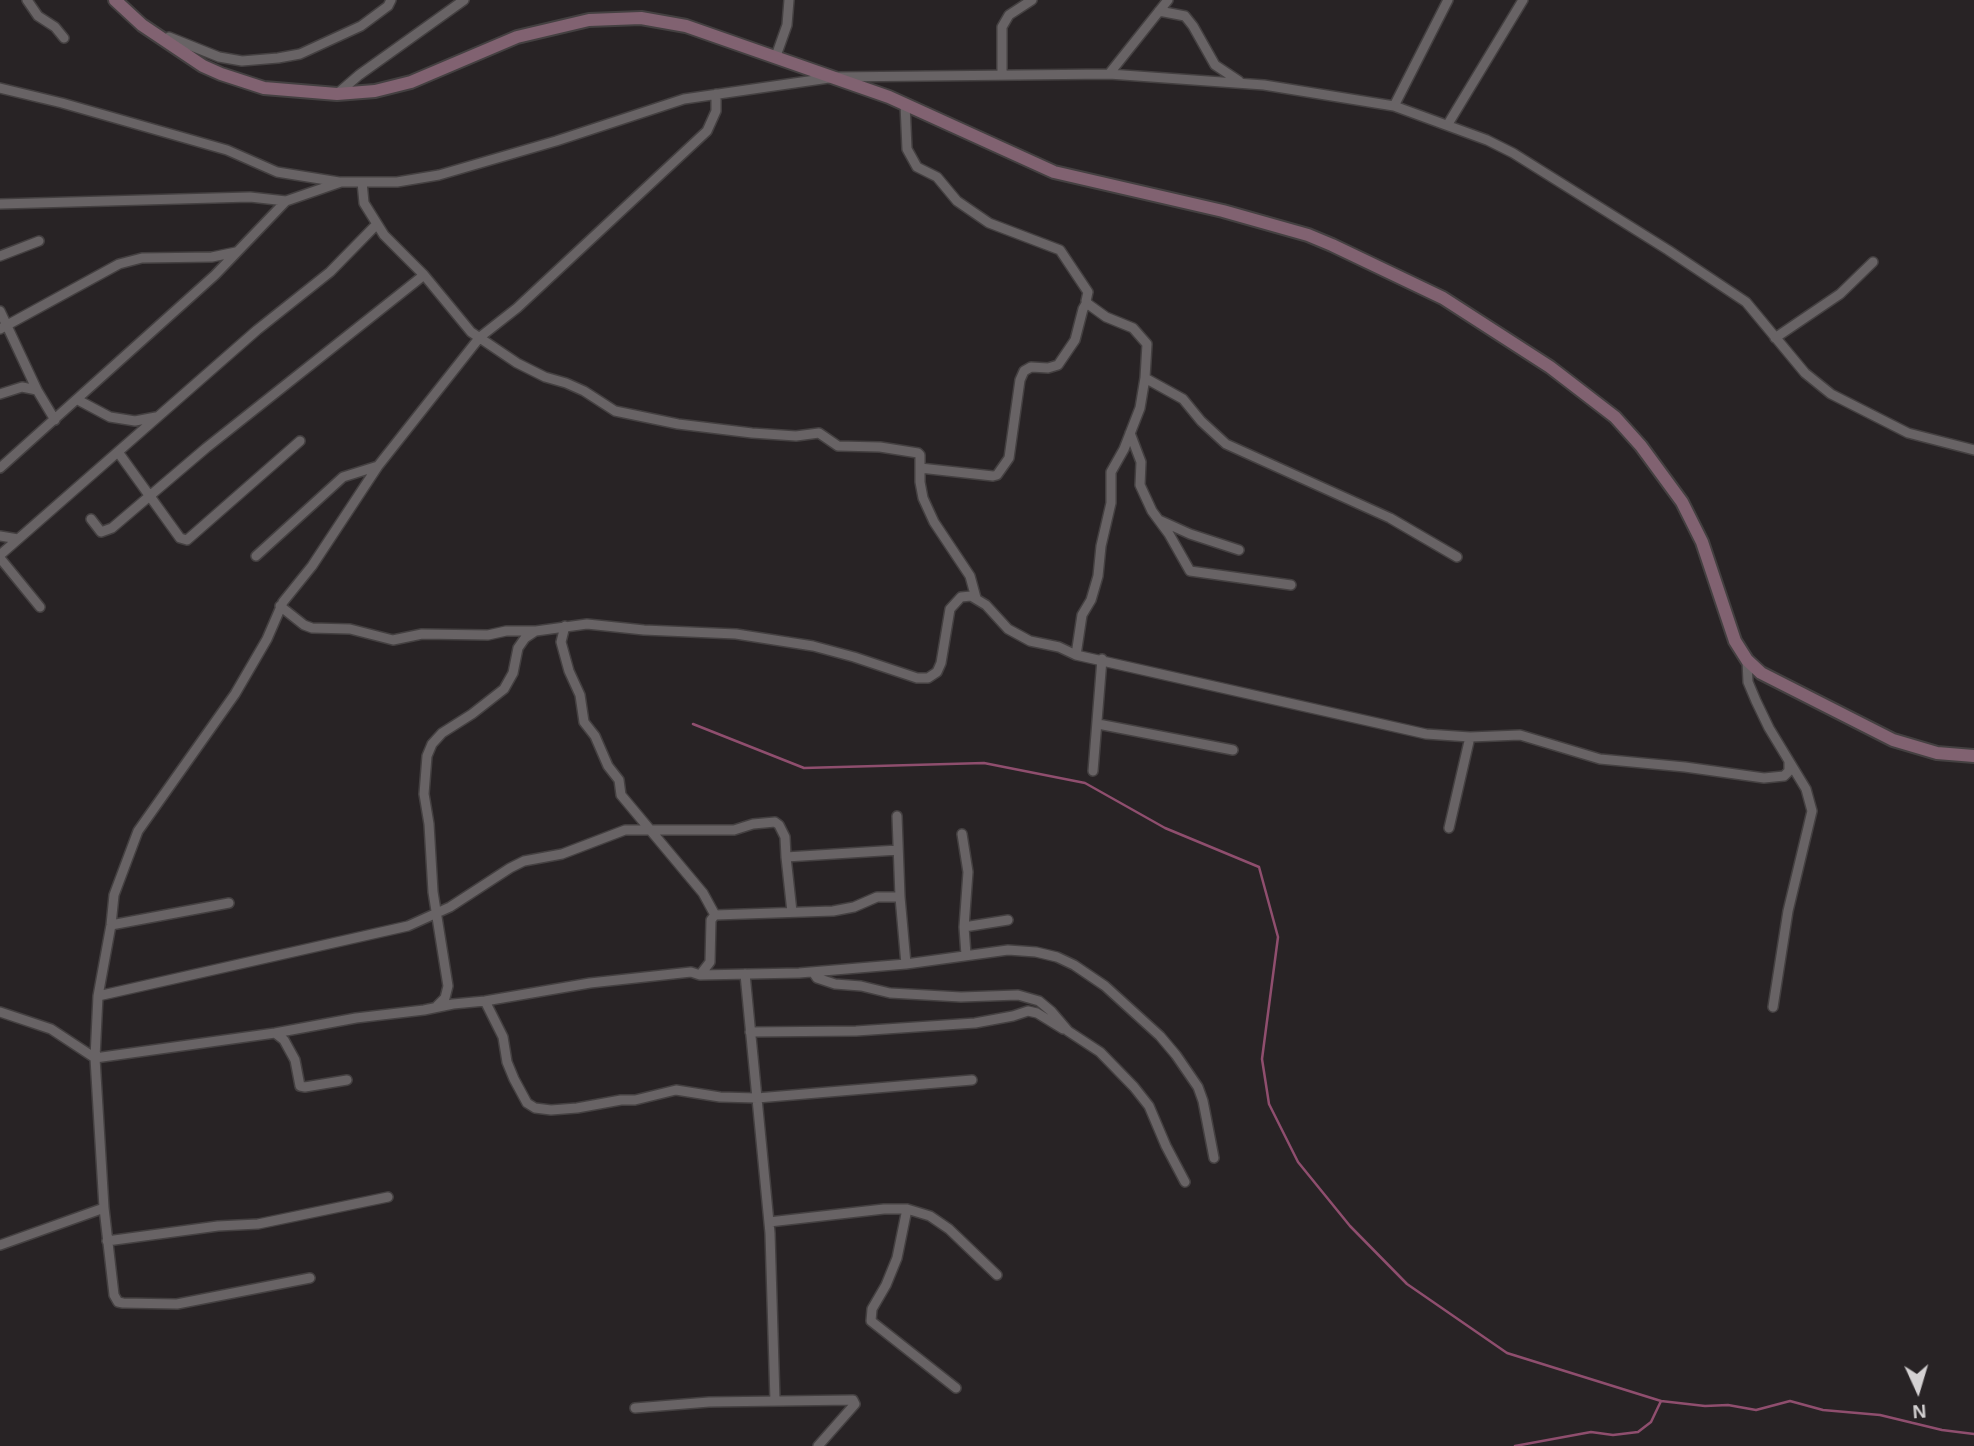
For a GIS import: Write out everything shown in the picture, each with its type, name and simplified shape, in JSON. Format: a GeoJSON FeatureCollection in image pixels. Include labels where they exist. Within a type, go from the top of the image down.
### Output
{"type":"FeatureCollection","features":[{"type":"Feature","properties":{"kind":"street"},"geometry":{"type":"LineString","coordinates":[[27,0],[38,16],[55,27],[64,38]]}},
{"type":"Feature","properties":{"kind":"street"},"geometry":{"type":"LineString","coordinates":[[115,0],[142,25],[203,66],[238,81],[294,92],[337,94],[375,91],[411,82],[517,37],[562,25],[610,18],[641,18],[687,26],[889,97],[1054,172],[1223,211],[1308,235],[1443,298],[1550,367],[1615,417],[1641,446],[1682,502],[1702,542],[1729,627],[1747,660],[1761,673],[1893,740],[1937,753],[1974,756]]}},
{"type":"Feature","properties":{"kind":"street"},"geometry":{"type":"LineString","coordinates":[[142,25],[219,57],[257,61],[300,54],[321,45],[365,23],[388,6],[391,0]]}},
{"type":"Feature","properties":{"kind":"street"},"geometry":{"type":"LineString","coordinates":[[337,94],[359,75],[464,0]]}},
{"type":"Feature","properties":{"kind":"street"},"geometry":{"type":"LineString","coordinates":[[776,56],[787,25],[789,0]]}},
{"type":"Feature","properties":{"kind":"street"},"geometry":{"type":"LineString","coordinates":[[1002,75],[1002,27],[1009,15],[1032,0]]}},
{"type":"Feature","properties":{"kind":"street"},"geometry":{"type":"LineString","coordinates":[[1109,74],[1168,0]]}},
{"type":"Feature","properties":{"kind":"street"},"geometry":{"type":"LineString","coordinates":[[1394,106],[1448,0]]}},
{"type":"Feature","properties":{"kind":"street"},"geometry":{"type":"LineString","coordinates":[[1448,124],[1523,0]]}},
{"type":"Feature","properties":{"kind":"street"},"geometry":{"type":"LineString","coordinates":[[1159,11],[1185,16],[1215,65],[1241,83]]}},
{"type":"Feature","properties":{"kind":"street"},"geometry":{"type":"LineString","coordinates":[[1,86],[226,150],[276,172],[341,182],[397,182],[439,175],[556,141],[658,105],[836,77],[1109,74],[1241,83],[1394,106],[1448,124],[1513,153],[1728,289],[1753,309],[1805,373],[1831,394],[1908,433],[1974,450]]}},
{"type":"Feature","properties":{"kind":"street"},"geometry":{"type":"LineString","coordinates":[[310,1278],[177,1304],[123,1303],[118,1302],[114,1295],[104,1208],[95,1058],[98,996],[114,895],[138,831],[234,694],[277,620],[280,606],[312,566],[378,466],[480,337],[517,308],[707,131],[716,111],[716,94]]}},
{"type":"Feature","properties":{"kind":"street"},"geometry":{"type":"LineString","coordinates":[[905,104],[907,149],[917,167],[937,177],[957,201],[989,223],[1060,250],[1088,292],[1075,340],[1058,365],[1048,368],[1031,367],[1024,371],[1020,380],[1009,458],[997,474],[993,476],[919,468]]}},
{"type":"Feature","properties":{"kind":"street"},"geometry":{"type":"LineString","coordinates":[[0,204],[250,197],[286,201],[341,182]]}},
{"type":"Feature","properties":{"kind":"street"},"geometry":{"type":"LineString","coordinates":[[362,182],[364,203],[389,241],[424,275],[464,325],[517,362],[545,377],[584,391],[625,415],[752,433],[796,436],[819,433],[838,446],[880,447],[918,453],[923,498],[930,516],[970,576],[976,598],[1015,633],[1030,641],[1059,647],[1076,655],[1426,734],[1470,737],[1520,735],[1600,759],[1731,772],[1764,778],[1784,776],[1788,771],[1789,761]]}},
{"type":"Feature","properties":{"kind":"street"},"geometry":{"type":"LineString","coordinates":[[0,468],[239,251],[286,201]]}},
{"type":"Feature","properties":{"kind":"street"},"geometry":{"type":"LineString","coordinates":[[40,607],[0,556],[257,330],[330,272],[377,224]]}},
{"type":"Feature","properties":{"kind":"street"},"geometry":{"type":"LineString","coordinates":[[0,256],[39,241]]}},
{"type":"Feature","properties":{"kind":"street"},"geometry":{"type":"LineString","coordinates":[[3,327],[128,261],[152,257],[212,257],[239,251]]}},
{"type":"Feature","properties":{"kind":"street"},"geometry":{"type":"LineString","coordinates":[[1775,338],[1840,294],[1873,262]]}},
{"type":"Feature","properties":{"kind":"street"},"geometry":{"type":"LineString","coordinates":[[91,519],[101,532],[107,532],[149,495],[424,275]]}},
{"type":"Feature","properties":{"kind":"street"},"geometry":{"type":"LineString","coordinates":[[1076,655],[1082,615],[1091,600],[1098,576],[1101,546],[1111,503],[1111,472],[1140,408],[1147,344],[1141,335],[1125,323],[1106,317],[1087,302]]}},
{"type":"Feature","properties":{"kind":"street"},"geometry":{"type":"LineString","coordinates":[[0,311],[3,327],[55,420]]}},
{"type":"Feature","properties":{"kind":"street"},"geometry":{"type":"LineString","coordinates":[[1145,378],[1183,399],[1213,432],[1234,449],[1321,485],[1390,518],[1457,557]]}},
{"type":"Feature","properties":{"kind":"street"},"geometry":{"type":"LineString","coordinates":[[0,394],[22,387],[37,390]]}},
{"type":"Feature","properties":{"kind":"street"},"geometry":{"type":"LineString","coordinates":[[78,400],[110,417],[135,421],[158,417]]}},
{"type":"Feature","properties":{"kind":"street"},"geometry":{"type":"LineString","coordinates":[[1130,433],[1142,467],[1140,485],[1156,518],[1169,534],[1190,571],[1291,585]]}},
{"type":"Feature","properties":{"kind":"street"},"geometry":{"type":"LineString","coordinates":[[118,452],[180,538],[187,540],[300,441]]}},
{"type":"Feature","properties":{"kind":"street"},"geometry":{"type":"LineString","coordinates":[[256,556],[343,477],[378,466]]}},
{"type":"Feature","properties":{"kind":"street"},"geometry":{"type":"LineString","coordinates":[[1156,518],[1190,534],[1239,550]]}},
{"type":"Feature","properties":{"kind":"street"},"geometry":{"type":"LineString","coordinates":[[0,536],[18,539]]}},
{"type":"Feature","properties":{"kind":"street"},"geometry":{"type":"LineString","coordinates":[[280,606],[312,628],[351,629],[393,640],[422,634],[488,635],[587,624],[644,630],[736,634],[813,646],[917,678],[928,678],[937,672],[941,663],[950,609],[961,597],[976,598]]}},
{"type":"Feature","properties":{"kind":"street"},"geometry":{"type":"LineString","coordinates":[[565,626],[561,642],[569,671],[580,695],[584,722],[595,736],[608,766],[619,780],[621,795],[704,893],[715,915]]}},
{"type":"Feature","properties":{"kind":"street"},"geometry":{"type":"LineString","coordinates":[[436,1007],[448,992],[433,892],[429,824],[424,794],[426,756],[442,733],[504,689],[513,673],[518,648],[525,638],[536,631]]}},
{"type":"Feature","properties":{"kind":"street"},"geometry":{"type":"LineString","coordinates":[[1093,771],[1102,660]]}},
{"type":"Feature","properties":{"kind":"street"},"geometry":{"type":"LineString","coordinates":[[1747,660],[1746,671],[1752,692],[1806,789],[1812,811],[1788,911],[1773,1007]]}},
{"type":"Feature","properties":{"kind":"street"},"geometry":{"type":"LineString","coordinates":[[1098,724],[1233,750]]}},
{"type":"Feature","properties":{"kind":"street"},"geometry":{"type":"LineString","coordinates":[[1449,828],[1470,737]]}},
{"type":"Feature","properties":{"kind":"street"},"geometry":{"type":"LineString","coordinates":[[897,816],[906,964]]}},
{"type":"Feature","properties":{"kind":"street"},"geometry":{"type":"LineString","coordinates":[[98,996],[408,926],[437,915],[524,861],[562,854],[625,830],[734,830],[753,824],[775,822],[785,837],[792,912]]}},
{"type":"Feature","properties":{"kind":"street"},"geometry":{"type":"LineString","coordinates":[[962,834],[968,872],[964,927],[966,955]]}},
{"type":"Feature","properties":{"kind":"street"},"geometry":{"type":"LineString","coordinates":[[786,857],[898,850]]}},
{"type":"Feature","properties":{"kind":"street"},"geometry":{"type":"LineString","coordinates":[[700,975],[710,962],[711,920],[715,915],[833,911],[854,907],[877,897],[900,897]]}},
{"type":"Feature","properties":{"kind":"street"},"geometry":{"type":"LineString","coordinates":[[111,925],[229,903]]}},
{"type":"Feature","properties":{"kind":"street"},"geometry":{"type":"LineString","coordinates":[[964,927],[1008,920]]}},
{"type":"Feature","properties":{"kind":"street"},"geometry":{"type":"LineString","coordinates":[[0,1012],[51,1030],[95,1058],[603,982],[691,972],[700,975],[813,972],[906,964],[1008,950],[1036,952],[1074,965],[1105,986],[1160,1036],[1198,1087],[1214,1158]]}},
{"type":"Feature","properties":{"kind":"street"},"geometry":{"type":"LineString","coordinates":[[813,972],[817,978],[835,984],[861,986],[890,993],[1018,995],[1039,1001],[1068,1031]]}},
{"type":"Feature","properties":{"kind":"street"},"geometry":{"type":"LineString","coordinates":[[745,974],[769,1222],[775,1401]]}},
{"type":"Feature","properties":{"kind":"street"},"geometry":{"type":"LineString","coordinates":[[485,1001],[503,1037],[507,1062],[514,1079],[527,1102],[535,1108],[551,1111],[635,1100],[677,1090],[720,1097],[757,1098],[972,1080]]}},
{"type":"Feature","properties":{"kind":"street"},"geometry":{"type":"LineString","coordinates":[[750,1032],[856,1031],[975,1023],[1028,1011],[1037,1013],[1100,1052],[1134,1087],[1149,1106],[1185,1182]]}},
{"type":"Feature","properties":{"kind":"street"},"geometry":{"type":"LineString","coordinates":[[275,1033],[284,1040],[295,1060],[300,1086],[348,1080]]}},
{"type":"Feature","properties":{"kind":"street"},"geometry":{"type":"LineString","coordinates":[[107,1241],[218,1226],[258,1224],[388,1197]]}},
{"type":"Feature","properties":{"kind":"street"},"geometry":{"type":"LineString","coordinates":[[0,1245],[104,1208]]}},
{"type":"Feature","properties":{"kind":"street"},"geometry":{"type":"LineString","coordinates":[[769,1222],[884,1209],[908,1209],[930,1216],[949,1229],[997,1275]]}},
{"type":"Feature","properties":{"kind":"street"},"geometry":{"type":"LineString","coordinates":[[908,1209],[897,1258],[886,1285],[874,1303],[871,1321],[956,1388]]}},
{"type":"Feature","properties":{"kind":"street"},"geometry":{"type":"LineString","coordinates":[[635,1408],[853,1400],[855,1402],[818,1446]]}},
{"type":"Feature","properties":{"kind":"waterway"},"geometry":{"type":"LineString","coordinates":[[693,724],[804,768],[984,763],[1085,783],[1165,828],[1259,867],[1278,937],[1262,1059],[1269,1104],[1298,1162],[1350,1226],[1407,1284],[1507,1353],[1661,1401],[1705,1406],[1728,1405],[1756,1410],[1790,1401],[1823,1410],[1880,1415],[1942,1430],[1974,1434]]}},
{"type":"Feature","properties":{"kind":"waterway"},"geometry":{"type":"LineString","coordinates":[[1515,1446],[1591,1432],[1613,1435],[1638,1432],[1651,1422],[1661,1401]]}}]}
